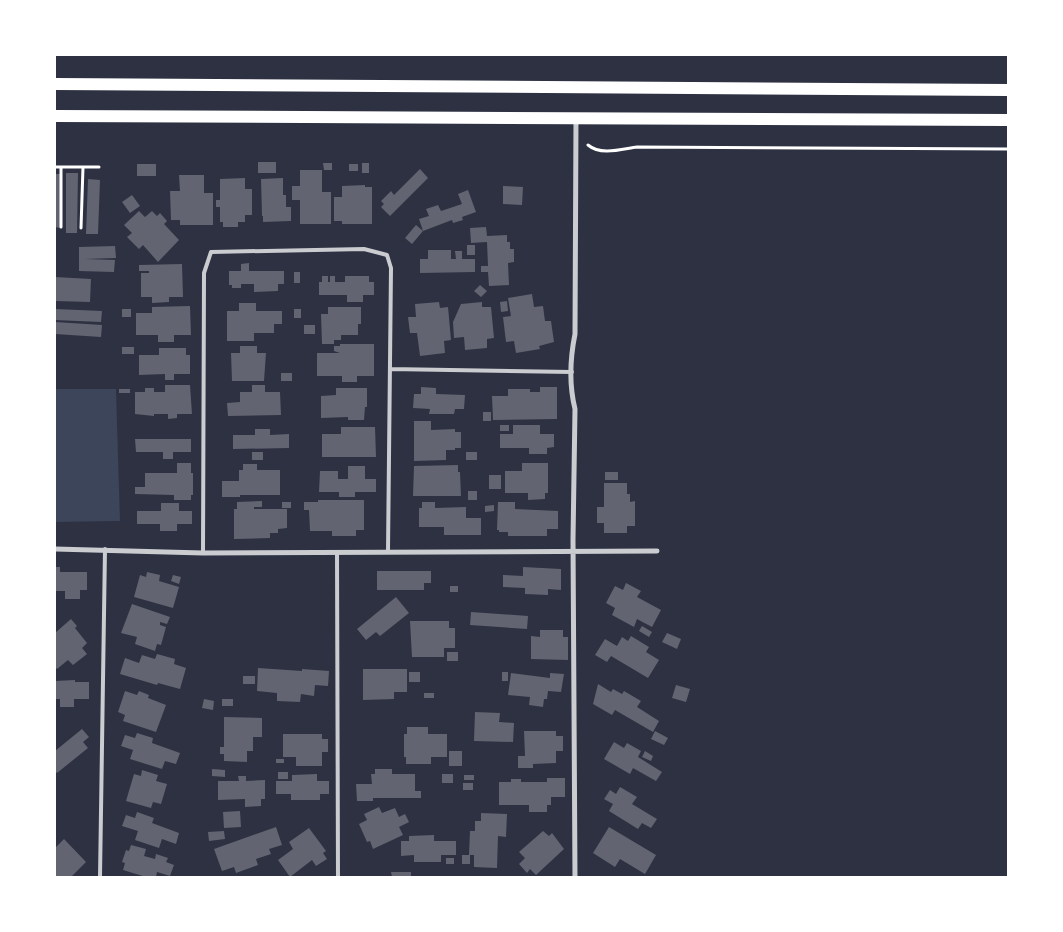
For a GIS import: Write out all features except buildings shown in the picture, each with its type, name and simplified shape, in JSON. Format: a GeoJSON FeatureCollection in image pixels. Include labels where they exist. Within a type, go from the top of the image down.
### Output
{"type":"FeatureCollection","features":[{"type":"Feature","properties":{"kind":"main road"},"geometry":{"type":"LineString","coordinates":[[55,84],[1008,90]]}},
{"type":"Feature","properties":{"kind":"main road"},"geometry":{"type":"LineString","coordinates":[[55,116],[1008,120]]}},
{"type":"Feature","properties":{"kind":"street"},"geometry":{"type":"LineString","coordinates":[[575,877],[573,551],[575,409],[572,396],[572,352],[575,334],[576,118]]}},
{"type":"Feature","properties":{"kind":"street"},"geometry":{"type":"LineString","coordinates":[[55,549],[203,553],[657,552]]}},
{"type":"Feature","properties":{"kind":"lane"},"geometry":{"type":"LineString","coordinates":[[203,553],[204,273],[211,252],[364,249],[387,255],[391,268],[388,552]]}},
{"type":"Feature","properties":{"kind":"lane"},"geometry":{"type":"LineString","coordinates":[[390,369],[572,372]]}},
{"type":"Feature","properties":{"kind":"lane"},"geometry":{"type":"LineString","coordinates":[[100,877],[104,549]]}},
{"type":"Feature","properties":{"kind":"lane"},"geometry":{"type":"LineString","coordinates":[[337,552],[338,877]]}},
{"type":"Feature","properties":{"kind":"path"},"geometry":{"type":"LineString","coordinates":[[588,145],[593,149],[608,151],[637,147],[1008,149]]}},
{"type":"Feature","properties":{"kind":"path"},"geometry":{"type":"LineString","coordinates":[[55,167],[99,167]]}},
{"type":"Feature","properties":{"kind":"path"},"geometry":{"type":"LineString","coordinates":[[61,167],[61,227]]}},
{"type":"Feature","properties":{"kind":"path"},"geometry":{"type":"LineString","coordinates":[[82,228],[83,167]]}},
{"type":"Feature","properties":{"kind":"shaded area"},"geometry":{"type":"Polygon","coordinates":[[[55,389],[116,389],[120,521],[55,522],[55,389]]]}}]}
